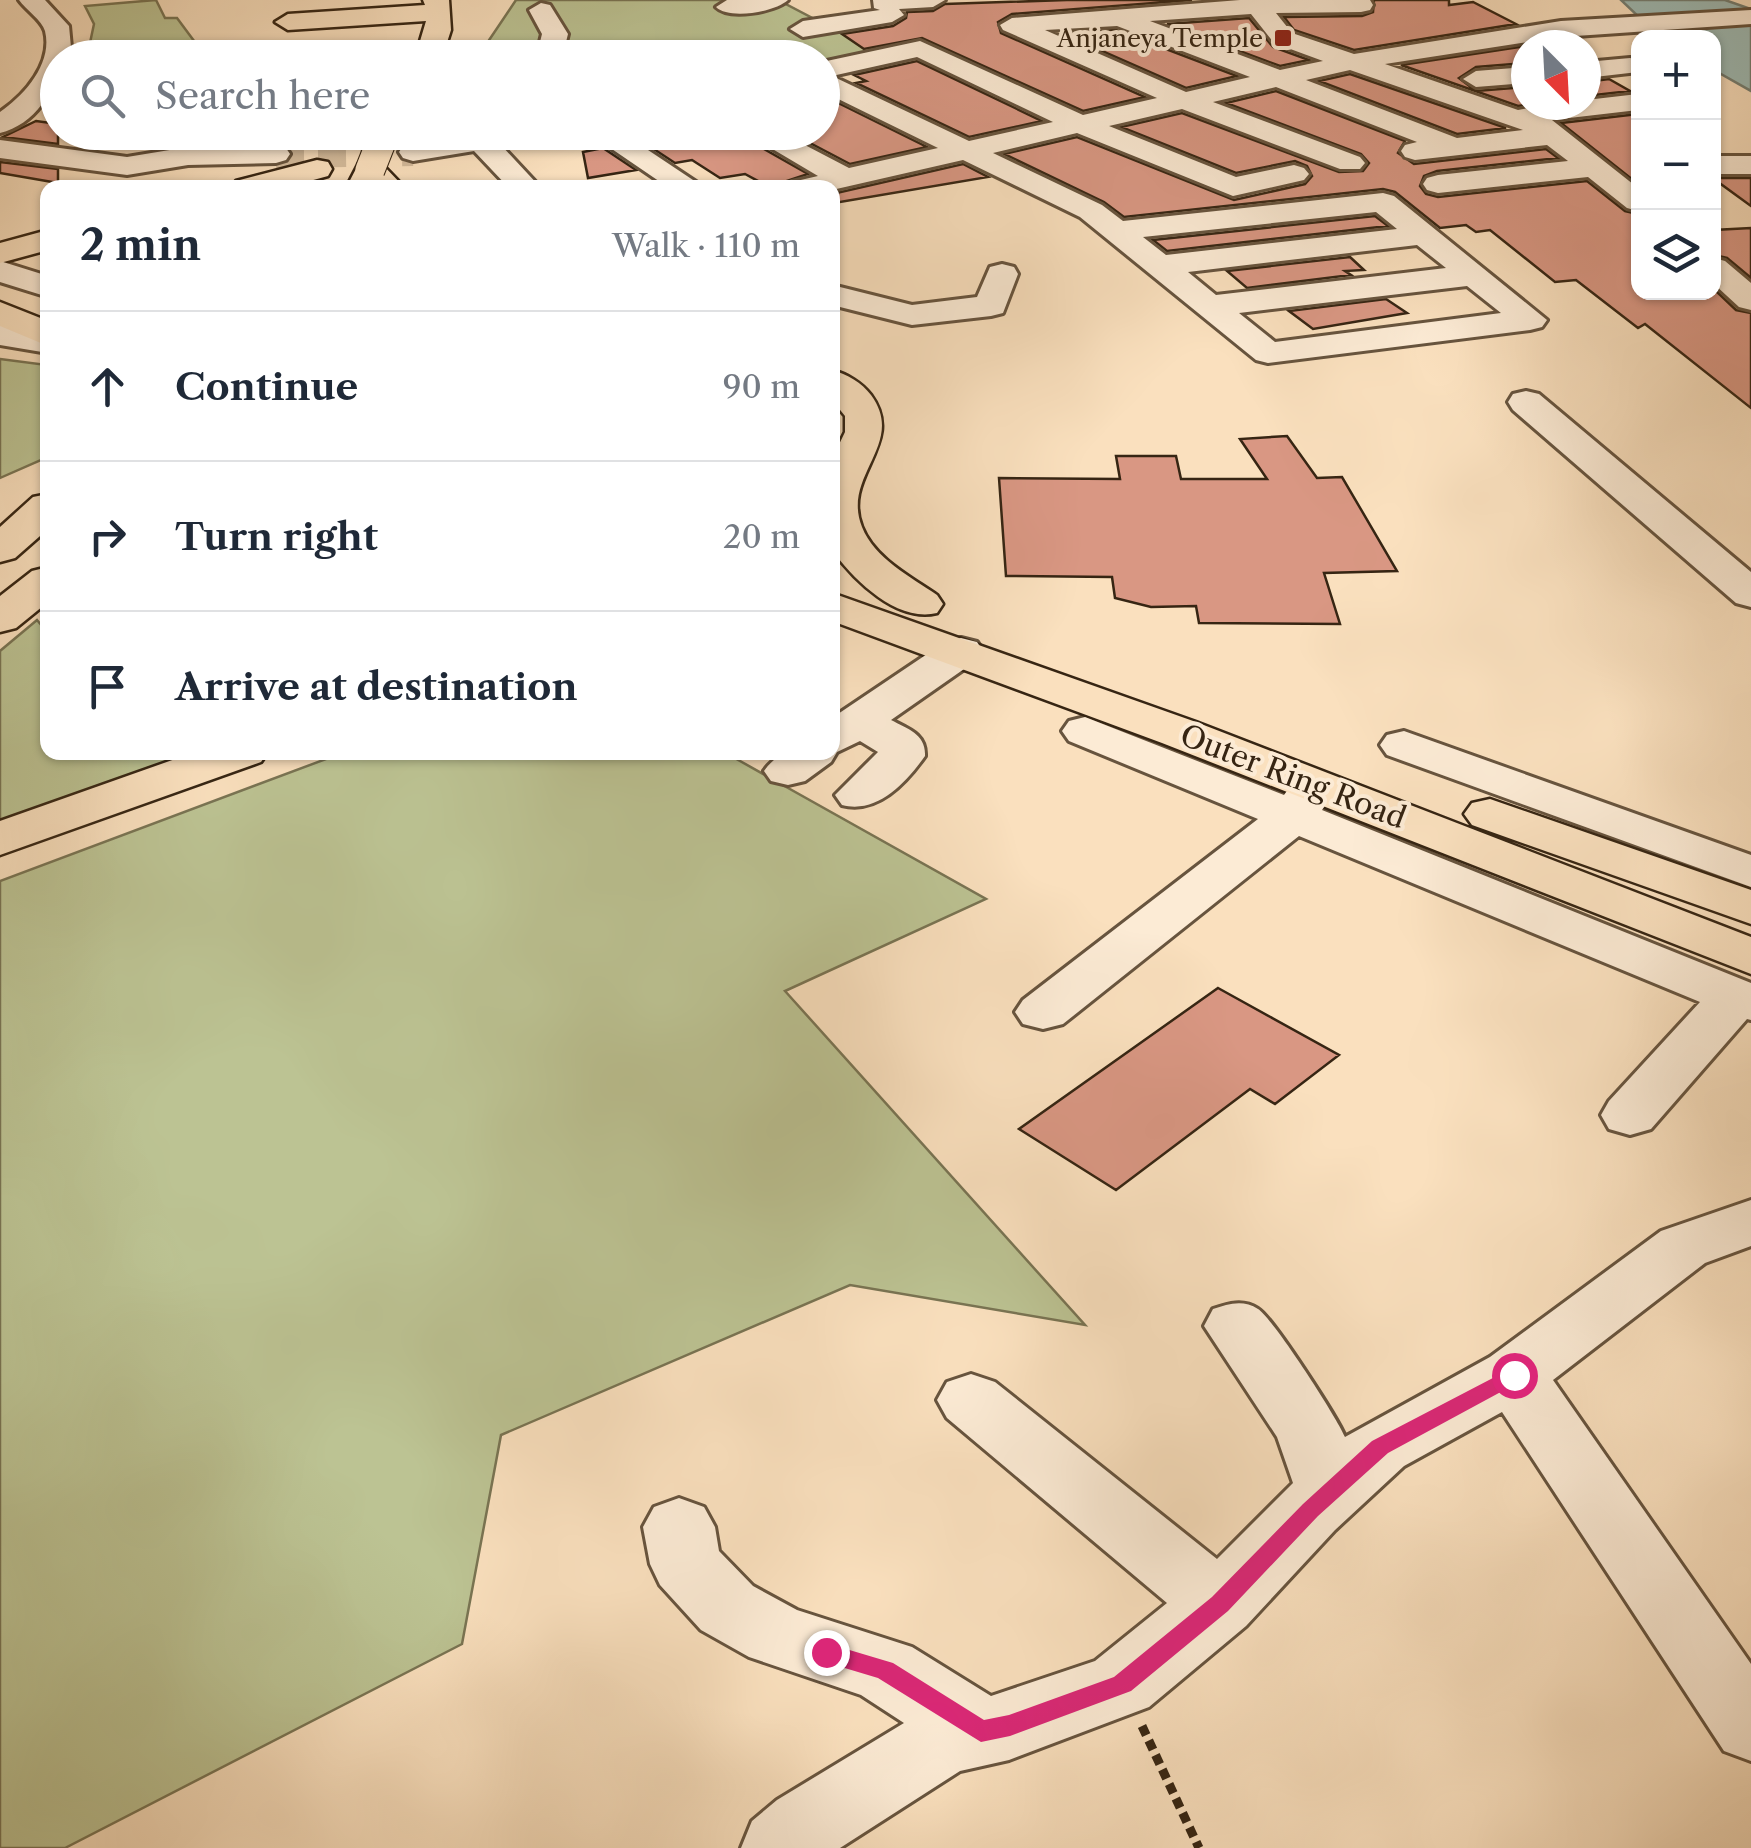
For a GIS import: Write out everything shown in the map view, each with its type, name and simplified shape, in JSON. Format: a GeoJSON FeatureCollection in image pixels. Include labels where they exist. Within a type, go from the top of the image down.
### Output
{"type":"FeatureCollection","features":[{"type":"Feature","properties":{"kind":"highway"},"geometry":{"type":"LineString","coordinates":[[300,40],[283,11],[438,6],[437,40]]}},
{"type":"Feature","properties":{"kind":"highway"},"geometry":{"type":"LineString","coordinates":[[312,178],[322,150]]}},
{"type":"Feature","properties":{"kind":"highway"},"geometry":{"type":"LineString","coordinates":[[374,180],[381,150]]}},
{"type":"Feature","properties":{"kind":"highway"},"geometry":{"type":"LineString","coordinates":[[0,253],[40,242]]}},
{"type":"Feature","properties":{"kind":"highway"},"geometry":{"type":"LineString","coordinates":[[0,294],[40,306]]}},
{"type":"Feature","properties":{"kind":"highway"},"geometry":{"type":"LineString","coordinates":[[0,313],[40,330]]}},
{"type":"Feature","properties":{"kind":"highway"},"geometry":{"type":"LineString","coordinates":[[0,350],[40,352]]}},
{"type":"Feature","properties":{"kind":"highway"},"geometry":{"type":"LineString","coordinates":[[840,387],[860,401],[866,413],[865,431],[840,488]]}},
{"type":"Feature","properties":{"kind":"highway"},"geometry":{"type":"LineString","coordinates":[[0,549],[37,491]]}},
{"type":"Feature","properties":{"kind":"highway"},"geometry":{"type":"LineString","coordinates":[[840,524],[876,572],[921,604]]}},
{"type":"Feature","properties":{"kind":"highway","name":"Outer Ring Road"},"geometry":{"type":"LineString","coordinates":[[840,576],[1751,908]]}},
{"type":"Feature","properties":{"kind":"highway"},"geometry":{"type":"LineString","coordinates":[[0,618],[40,586]]}},
{"type":"Feature","properties":{"kind":"highway","name":"Outer Ring Road"},"geometry":{"type":"LineString","coordinates":[[840,610],[947,660],[1138,718],[1304,801]]}},
{"type":"Feature","properties":{"kind":"highway"},"geometry":{"type":"LineString","coordinates":[[840,636],[947,660],[1085,731],[1138,718]]}},
{"type":"Feature","properties":{"kind":"highway"},"geometry":{"type":"LineString","coordinates":[[0,838],[221,760]]}},
{"type":"Feature","properties":{"kind":"street"},"geometry":{"type":"LineString","coordinates":[[31,0],[57,26],[57,40]]}},
{"type":"Feature","properties":{"kind":"street"},"geometry":{"type":"LineString","coordinates":[[728,6],[776,0]]}},
{"type":"Feature","properties":{"kind":"street"},"geometry":{"type":"LineString","coordinates":[[840,58],[933,0]]}},
{"type":"Feature","properties":{"kind":"street"},"geometry":{"type":"LineString","coordinates":[[1256,3],[1283,38],[1545,127]]}},
{"type":"Feature","properties":{"kind":"street"},"geometry":{"type":"LineString","coordinates":[[1361,5],[1256,3],[1134,13],[1112,9],[1003,26],[1185,100],[1369,159]]}},
{"type":"Feature","properties":{"kind":"street"},"geometry":{"type":"LineString","coordinates":[[1112,9],[1274,80],[1447,144]]}},
{"type":"Feature","properties":{"kind":"street"},"geometry":{"type":"LineString","coordinates":[[541,10],[555,34],[554,40]]}},
{"type":"Feature","properties":{"kind":"street"},"geometry":{"type":"LineString","coordinates":[[837,180],[1350,62],[1606,24],[1751,17]]}},
{"type":"Feature","properties":{"kind":"street"},"geometry":{"type":"LineString","coordinates":[[897,20],[1079,124],[1233,186],[1545,127],[1631,104]]}},
{"type":"Feature","properties":{"kind":"street"},"geometry":{"type":"LineString","coordinates":[[803,29],[897,20],[942,30]]}},
{"type":"Feature","properties":{"kind":"street"},"geometry":{"type":"LineString","coordinates":[[1429,49],[1545,127],[1631,196]]}},
{"type":"Feature","properties":{"kind":"street"},"geometry":{"type":"LineString","coordinates":[[1601,69],[1630,66]]}},
{"type":"Feature","properties":{"kind":"street"},"geometry":{"type":"LineString","coordinates":[[1476,79],[1511,76]]}},
{"type":"Feature","properties":{"kind":"street"},"geometry":{"type":"LineString","coordinates":[[10,115],[40,80]]}},
{"type":"Feature","properties":{"kind":"street"},"geometry":{"type":"LineString","coordinates":[[840,90],[1091,211],[1268,354],[1530,320],[1384,202],[1126,230]]}},
{"type":"Feature","properties":{"kind":"street"},"geometry":{"type":"LineString","coordinates":[[10,115],[40,111]]}},
{"type":"Feature","properties":{"kind":"street"},"geometry":{"type":"LineString","coordinates":[[0,149],[127,166],[188,156],[276,154]]}},
{"type":"Feature","properties":{"kind":"street"},"geometry":{"type":"LineString","coordinates":[[48,156],[62,150]]}},
{"type":"Feature","properties":{"kind":"street"},"geometry":{"type":"LineString","coordinates":[[413,152],[422,150]]}},
{"type":"Feature","properties":{"kind":"street"},"geometry":{"type":"LineString","coordinates":[[498,150],[520,180]]}},
{"type":"Feature","properties":{"kind":"street"},"geometry":{"type":"LineString","coordinates":[[630,150],[677,180]]}},
{"type":"Feature","properties":{"kind":"street"},"geometry":{"type":"LineString","coordinates":[[792,150],[845,178]]}},
{"type":"Feature","properties":{"kind":"street"},"geometry":{"type":"LineString","coordinates":[[1721,165],[1751,164]]}},
{"type":"Feature","properties":{"kind":"street"},"geometry":{"type":"LineString","coordinates":[[1438,184],[1597,166],[1631,166]]}},
{"type":"Feature","properties":{"kind":"street"},"geometry":{"type":"LineString","coordinates":[[1159,266],[1424,236]]}},
{"type":"Feature","properties":{"kind":"street"},"geometry":{"type":"LineString","coordinates":[[0,272],[40,284]]}},
{"type":"Feature","properties":{"kind":"street"},"geometry":{"type":"LineString","coordinates":[[840,296],[912,315],[951,313],[991,306],[1002,274]]}},
{"type":"Feature","properties":{"kind":"street"},"geometry":{"type":"LineString","coordinates":[[1721,274],[1751,300]]}},
{"type":"Feature","properties":{"kind":"street"},"geometry":{"type":"LineString","coordinates":[[1209,306],[1474,275]]}},
{"type":"Feature","properties":{"kind":"street"},"geometry":{"type":"LineString","coordinates":[[0,335],[40,342]]}},
{"type":"Feature","properties":{"kind":"street"},"geometry":{"type":"LineString","coordinates":[[1526,402],[1751,594]]}},
{"type":"Feature","properties":{"kind":"street"},"geometry":{"type":"LineString","coordinates":[[846,730],[947,660]]}},
{"type":"Feature","properties":{"kind":"street"},"geometry":{"type":"LineString","coordinates":[[846,730],[902,746],[901,756],[859,794]]}},
{"type":"Feature","properties":{"kind":"street"},"geometry":{"type":"LineString","coordinates":[[1085,731],[1304,801],[1746,986],[1630,1115]]}},
{"type":"Feature","properties":{"kind":"street"},"geometry":{"type":"LineString","coordinates":[[1404,745],[1751,872]]}},
{"type":"Feature","properties":{"kind":"street"},"geometry":{"type":"LineString","coordinates":[[1042,1012],[1304,801]]}},
{"type":"Feature","properties":{"kind":"street"},"geometry":{"type":"LineString","coordinates":[[781,1848],[805,1826],[942,1741],[1010,1726],[1122,1684],[1220,1604],[1380,1447],[1514,1375],[1683,1247],[1751,1222]]}},
{"type":"Feature","properties":{"kind":"street"},"geometry":{"type":"LineString","coordinates":[[1236,1326],[1308,1429],[1331,1492]]}},
{"type":"Feature","properties":{"kind":"street"},"geometry":{"type":"LineString","coordinates":[[1514,1375],[1751,1727]]}},
{"type":"Feature","properties":{"kind":"street"},"geometry":{"type":"LineString","coordinates":[[971,1400],[1220,1604]]}},
{"type":"Feature","properties":{"kind":"street"},"geometry":{"type":"LineString","coordinates":[[680,1527],[686,1564],[728,1608],[775,1635],[885,1670],[981,1731]]}},
{"type":"Feature","properties":{"kind":"path"},"geometry":{"type":"LineString","coordinates":[[1122,1684],[1199,1848]]}},
{"type":"Feature","properties":{"kind":"green space"},"geometry":{"type":"Polygon","coordinates":[[[156,0],[165,18],[177,18],[193,40],[91,40],[94,24],[85,6],[156,0]]]}},
{"type":"Feature","properties":{"kind":"green space"},"geometry":{"type":"Polygon","coordinates":[[[516,0],[778,0],[879,53],[840,61],[840,40],[489,40],[516,0]]]}},
{"type":"Feature","properties":{"kind":"green space"},"geometry":{"type":"Polygon","coordinates":[[[0,359],[40,364],[40,460],[0,478],[0,359]]]}},
{"type":"Feature","properties":{"kind":"green space"},"geometry":{"type":"Polygon","coordinates":[[[37,620],[40,624],[40,760],[185,760],[0,826],[0,651],[37,620]]]}},
{"type":"Feature","properties":{"kind":"green space"},"geometry":{"type":"Polygon","coordinates":[[[323,760],[738,760],[986,899],[785,991],[1085,1325],[850,1285],[501,1435],[462,1644],[65,1848],[0,1848],[0,881],[323,760]]]}},
{"type":"Feature","properties":{"kind":"water"},"geometry":{"type":"Polygon","coordinates":[[[1621,0],[1725,0],[1751,9],[1751,91],[1721,74],[1721,30],[1653,30],[1621,0]]]}},
{"type":"Feature","properties":{"kind":"building"},"geometry":{"type":"Polygon","coordinates":[[[1192,0],[1012,14],[998,22],[1001,33],[1145,97],[1083,111],[922,38],[864,49],[842,34],[893,26],[906,18],[907,12],[933,11],[945,4],[1192,0]]]}},
{"type":"Feature","properties":{"kind":"building"},"geometry":{"type":"Polygon","coordinates":[[[1374,0],[1449,0],[1449,5],[1473,2],[1516,24],[1354,50],[1294,30],[1284,17],[1362,16],[1373,12],[1374,0]]]}},
{"type":"Feature","properties":{"kind":"building"},"geometry":{"type":"Polygon","coordinates":[[[1249,18],[1273,47],[1309,60],[1280,66],[1167,24],[1249,18]]]}},
{"type":"Feature","properties":{"kind":"building"},"geometry":{"type":"Polygon","coordinates":[[[1116,30],[1237,76],[1186,88],[1061,33],[1116,30]]]}},
{"type":"Feature","properties":{"kind":"building"},"geometry":{"type":"Polygon","coordinates":[[[1511,48],[1511,64],[1476,67],[1459,78],[1476,91],[1511,88],[1511,104],[1401,65],[1511,48]]]}},
{"type":"Feature","properties":{"kind":"building"},"geometry":{"type":"Polygon","coordinates":[[[917,61],[1042,121],[969,137],[856,83],[866,81],[854,75],[917,61]]]}},
{"type":"Feature","properties":{"kind":"building"},"geometry":{"type":"Polygon","coordinates":[[[1350,74],[1506,128],[1457,134],[1319,81],[1350,74]]]}},
{"type":"Feature","properties":{"kind":"building"},"geometry":{"type":"Polygon","coordinates":[[[1609,79],[1630,91],[1601,94],[1601,80],[1609,79]]]}},
{"type":"Feature","properties":{"kind":"building"},"geometry":{"type":"Polygon","coordinates":[[[1276,91],[1405,141],[1398,153],[1414,164],[1546,149],[1558,158],[1437,171],[1424,176],[1420,186],[1426,194],[1438,197],[1587,181],[1631,212],[1631,300],[1721,300],[1721,296],[1736,310],[1751,313],[1751,408],[1645,324],[1638,328],[1576,280],[1555,282],[1490,230],[1476,232],[1466,225],[1440,228],[1395,192],[1383,189],[1124,217],[1104,202],[1004,154],[1077,137],[1234,200],[1305,184],[1312,176],[1307,166],[1295,161],[1236,173],[1121,127],[1182,113],[1339,172],[1363,171],[1369,163],[1361,154],[1226,103],[1276,91]]]}},
{"type":"Feature","properties":{"kind":"building"},"geometry":{"type":"Polygon","coordinates":[[[840,104],[927,147],[850,164],[823,150],[840,150],[840,104]]]}},
{"type":"Feature","properties":{"kind":"building"},"geometry":{"type":"Polygon","coordinates":[[[1631,115],[1631,178],[1561,123],[1631,115]]]}},
{"type":"Feature","properties":{"kind":"building"},"geometry":{"type":"Polygon","coordinates":[[[36,121],[40,122],[40,142],[3,137],[36,121]]]}},
{"type":"Feature","properties":{"kind":"building"},"geometry":{"type":"Polygon","coordinates":[[[606,150],[636,170],[588,178],[583,152],[606,150]]]}},
{"type":"Feature","properties":{"kind":"building"},"geometry":{"type":"Polygon","coordinates":[[[655,150],[766,150],[808,174],[790,180],[756,180],[745,174],[720,178],[692,160],[675,163],[655,150]]]}},
{"type":"Feature","properties":{"kind":"building"},"geometry":{"type":"Polygon","coordinates":[[[0,162],[58,169],[58,180],[41,180],[0,173],[0,162]]]}},
{"type":"Feature","properties":{"kind":"building"},"geometry":{"type":"Polygon","coordinates":[[[963,164],[988,177],[840,202],[840,192],[963,164]]]}},
{"type":"Feature","properties":{"kind":"building"},"geometry":{"type":"Polygon","coordinates":[[[1721,178],[1751,178],[1751,206],[1721,184],[1721,178]]]}},
{"type":"Feature","properties":{"kind":"building"},"geometry":{"type":"Polygon","coordinates":[[[1375,216],[1388,226],[1167,251],[1153,240],[1375,216]]]}},
{"type":"Feature","properties":{"kind":"building"},"geometry":{"type":"Polygon","coordinates":[[[1751,228],[1751,278],[1721,257],[1721,230],[1751,228]]]}},
{"type":"Feature","properties":{"kind":"building"},"geometry":{"type":"Polygon","coordinates":[[[1350,257],[1364,270],[1247,288],[1227,271],[1350,257]]]}},
{"type":"Feature","properties":{"kind":"building"},"geometry":{"type":"Polygon","coordinates":[[[1386,299],[1407,313],[1313,329],[1289,311],[1386,299]]]}},
{"type":"Feature","properties":{"kind":"building"},"geometry":{"type":"Polygon","coordinates":[[[1287,436],[1317,478],[1342,477],[1397,571],[1324,573],[1340,624],[1199,623],[1196,606],[1151,607],[1115,598],[1112,577],[1006,576],[999,478],[1120,479],[1116,456],[1176,456],[1181,479],[1267,479],[1240,439],[1287,436]]]}},
{"type":"Feature","properties":{"kind":"building"},"geometry":{"type":"Polygon","coordinates":[[[1218,988],[1339,1055],[1275,1104],[1250,1089],[1116,1190],[1019,1129],[1218,988]]]}},
{"type":"Feature","properties":{"kind":"tunnel"},"geometry":{"type":"LineString","coordinates":[[276,154],[413,152]]}},
{"type":"Feature","properties":{"kind":"place","name":"Anjaneya Temple"},"geometry":{"type":"Point","coordinates":[1283,38]}},
{"type":"Feature","properties":{"kind":"route"},"geometry":{"type":"LineString","coordinates":[[826,1652],[885,1670],[981,1731],[1010,1726],[1122,1684],[1220,1604],[1310,1510],[1380,1447],[1514,1375]]}}]}
